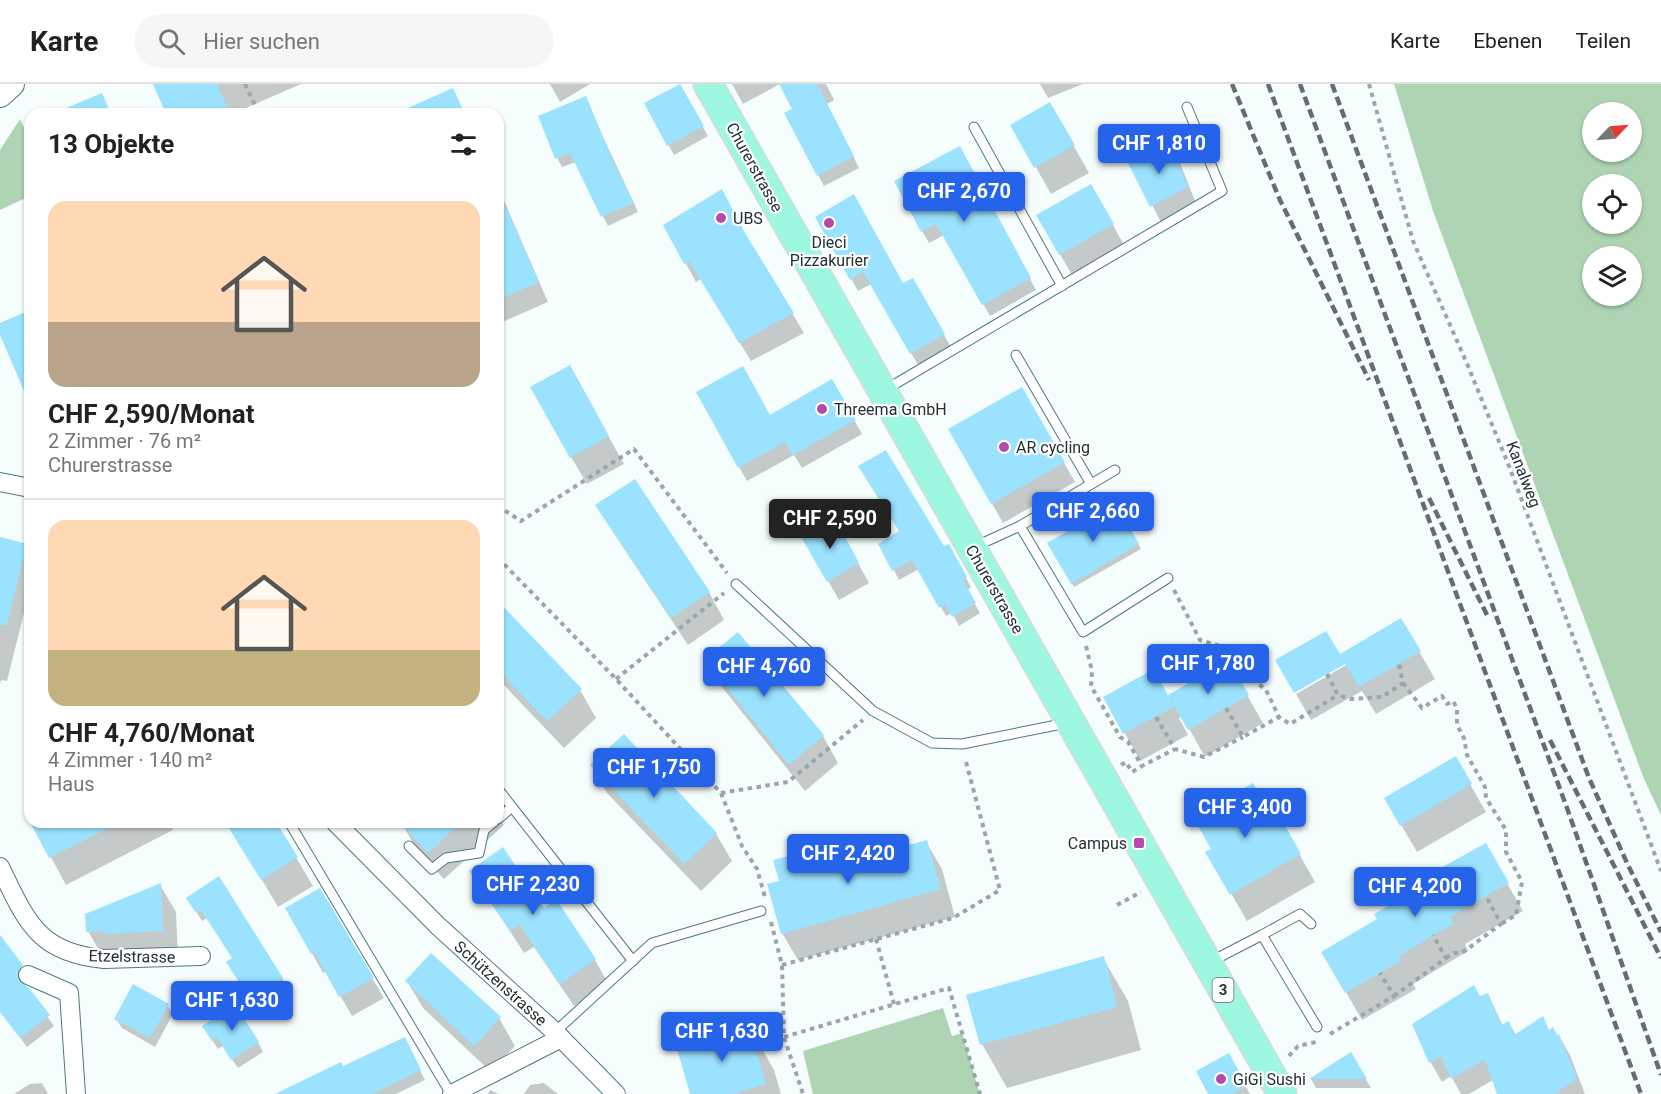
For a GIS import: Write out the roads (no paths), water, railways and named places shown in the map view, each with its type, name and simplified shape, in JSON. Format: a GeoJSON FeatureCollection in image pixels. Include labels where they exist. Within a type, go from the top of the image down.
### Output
{"type":"FeatureCollection","features":[{"type":"Feature","properties":{"kind":"main road","name":"Churerstrasse"},"geometry":{"type":"LineString","coordinates":[[708,84],[1282,1094]]}},
{"type":"Feature","properties":{"kind":"street"},"geometry":{"type":"LineString","coordinates":[[0,94],[11,84]]}},
{"type":"Feature","properties":{"kind":"street"},"geometry":{"type":"LineString","coordinates":[[0,482],[24,487]]}},
{"type":"Feature","properties":{"kind":"street","name":"Schützenstrasse"},"geometry":{"type":"LineString","coordinates":[[340,828],[438,926],[558,1035],[615,1094]]}},
{"type":"Feature","properties":{"kind":"street","name":"Etzelstrasse"},"geometry":{"type":"LineString","coordinates":[[0,867],[24,917],[45,939],[59,947],[88,957],[201,956]]}},
{"type":"Feature","properties":{"kind":"street"},"geometry":{"type":"LineString","coordinates":[[28,975],[69,993],[76,1094]]}},
{"type":"Feature","properties":{"kind":"street"},"geometry":{"type":"LineString","coordinates":[[452,1094],[558,1035]]}},
{"type":"Feature","properties":{"kind":"lane"},"geometry":{"type":"LineString","coordinates":[[882,391],[1222,191],[1186,106]]}},
{"type":"Feature","properties":{"kind":"lane"},"geometry":{"type":"LineString","coordinates":[[974,127],[1062,286]]}},
{"type":"Feature","properties":{"kind":"lane"},"geometry":{"type":"LineString","coordinates":[[1016,355],[1091,484]]}},
{"type":"Feature","properties":{"kind":"lane"},"geometry":{"type":"LineString","coordinates":[[972,549],[1020,526],[1115,470]]}},
{"type":"Feature","properties":{"kind":"lane"},"geometry":{"type":"LineString","coordinates":[[1020,526],[1083,632],[1168,578]]}},
{"type":"Feature","properties":{"kind":"lane"},"geometry":{"type":"LineString","coordinates":[[736,584],[873,711],[932,743],[962,744],[1071,722]]}},
{"type":"Feature","properties":{"kind":"lane"},"geometry":{"type":"LineString","coordinates":[[504,797],[633,961]]}},
{"type":"Feature","properties":{"kind":"lane"},"geometry":{"type":"LineString","coordinates":[[504,814],[512,807]]}},
{"type":"Feature","properties":{"kind":"lane"},"geometry":{"type":"LineString","coordinates":[[293,828],[452,1094]]}},
{"type":"Feature","properties":{"kind":"lane"},"geometry":{"type":"LineString","coordinates":[[409,846],[432,869],[446,858],[479,853],[484,830],[486,828]]}},
{"type":"Feature","properties":{"kind":"lane"},"geometry":{"type":"LineString","coordinates":[[558,1035],[652,943],[765,911]]}},
{"type":"Feature","properties":{"kind":"lane"},"geometry":{"type":"LineString","coordinates":[[1208,964],[1300,914],[1311,924]]}},
{"type":"Feature","properties":{"kind":"lane"},"geometry":{"type":"LineString","coordinates":[[1262,935],[1317,1027]]}},
{"type":"Feature","properties":{"kind":"railway"},"geometry":{"type":"LineString","coordinates":[[1232,84],[1280,200],[1369,380]]}},
{"type":"Feature","properties":{"kind":"railway"},"geometry":{"type":"LineString","coordinates":[[1268,84],[1641,1094]]}},
{"type":"Feature","properties":{"kind":"railway"},"geometry":{"type":"LineString","coordinates":[[1300,84],[1567,808],[1661,1075]]}},
{"type":"Feature","properties":{"kind":"railway"},"geometry":{"type":"LineString","coordinates":[[1332,84],[1589,778],[1661,932]]}},
{"type":"Feature","properties":{"kind":"railway"},"geometry":{"type":"LineString","coordinates":[[1429,498],[1489,619]]}},
{"type":"Feature","properties":{"kind":"railway"},"geometry":{"type":"LineString","coordinates":[[1550,740],[1661,958]]}},
{"type":"Feature","properties":{"kind":"place","name":"UBS"},"geometry":{"type":"Point","coordinates":[721,218]}},
{"type":"Feature","properties":{"kind":"place","name":"Dieci Pizzakurier"},"geometry":{"type":"Point","coordinates":[829,223]}},
{"type":"Feature","properties":{"kind":"place","name":"Threema GmbH"},"geometry":{"type":"Point","coordinates":[822,409]}},
{"type":"Feature","properties":{"kind":"place","name":"AR cycling"},"geometry":{"type":"Point","coordinates":[1004,447]}},
{"type":"Feature","properties":{"kind":"place","name":"Campus"},"geometry":{"type":"Point","coordinates":[1139,843]}},
{"type":"Feature","properties":{"kind":"place","name":"GiGi Sushi"},"geometry":{"type":"Point","coordinates":[1221,1079]}}]}
